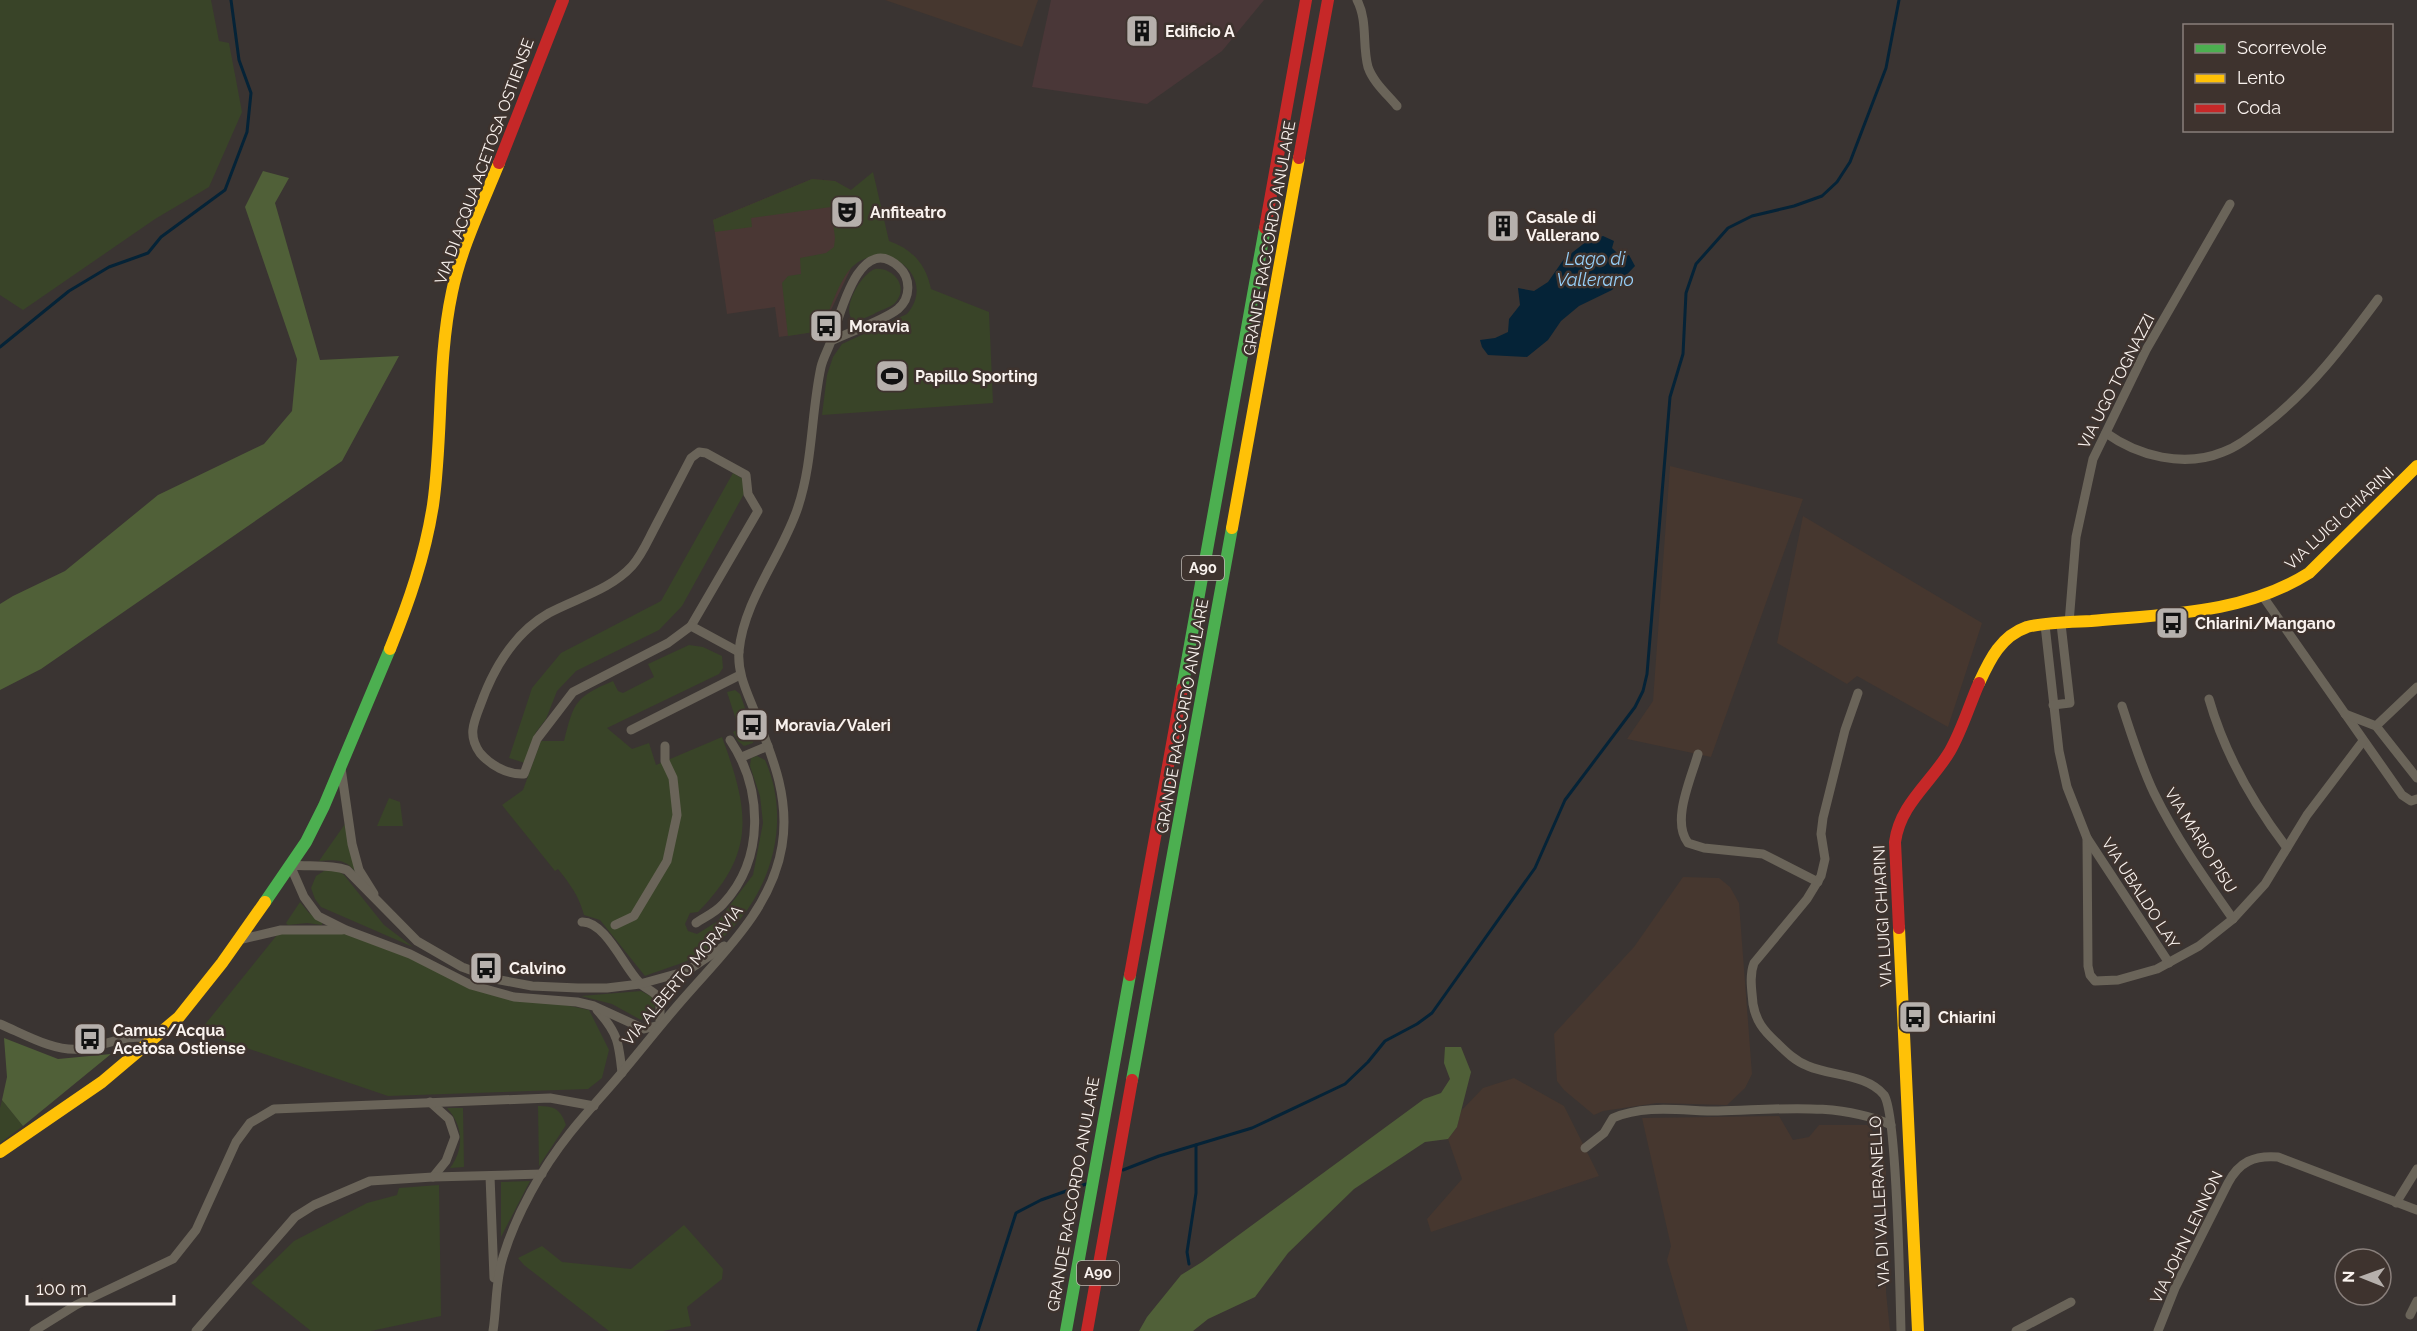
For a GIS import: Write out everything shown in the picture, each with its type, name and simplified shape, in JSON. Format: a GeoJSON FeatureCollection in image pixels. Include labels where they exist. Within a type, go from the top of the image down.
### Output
{"type":"FeatureCollection","features":[{"type":"Feature","properties":{"kind":"main road","name":"VIA DI ACQUA ACETOSA OSTIENSE"},"geometry":{"type":"LineString","coordinates":[[0,1152],[102,1082],[179,1017],[238,940],[306,842],[341,768],[409,602],[427,542],[435,480],[448,312],[459,268],[563,0]]}},
{"type":"Feature","properties":{"kind":"main road","name":"GRANDE RACCORDO ANULARE"},"geometry":{"type":"LineString","coordinates":[[1066,1331],[1306,0]]}},
{"type":"Feature","properties":{"kind":"main road","name":"GRANDE RACCORDO ANULARE"},"geometry":{"type":"LineString","coordinates":[[1088,1331],[1328,0]]}},
{"type":"Feature","properties":{"kind":"main road","name":"VIA LUIGI CHIARINI"},"geometry":{"type":"LineString","coordinates":[[1918,1331],[1895,848],[1896,829],[1907,803],[1946,758],[2002,642],[2021,629],[2215,608],[2264,598],[2290,586],[2309,573],[2417,466]]}},
{"type":"Feature","properties":{"kind":"street"},"geometry":{"type":"LineString","coordinates":[[1357,0],[1363,17],[1368,67],[1375,81],[1397,106]]}},
{"type":"Feature","properties":{"kind":"street","name":"VIA UGO TOGNAZZI"},"geometry":{"type":"LineString","coordinates":[[2053,705],[2070,704],[2065,623],[2080,512],[2093,459],[2146,350],[2230,204]]}},
{"type":"Feature","properties":{"kind":"street","name":"VIA ALBERTO MORAVIA"},"geometry":{"type":"LineString","coordinates":[[493,1331],[495,1296],[503,1254],[542,1174],[568,1135],[750,922],[772,883],[782,848],[784,800],[768,746],[740,675],[739,652],[743,626],[799,505],[806,478],[820,370],[840,309],[860,270],[875,260],[888,261],[899,266],[908,282],[908,294],[903,304],[894,312],[831,341]]}},
{"type":"Feature","properties":{"kind":"street"},"geometry":{"type":"LineString","coordinates":[[2106,433],[2136,451],[2164,457],[2201,458],[2230,450],[2273,418],[2313,382],[2378,299]]}},
{"type":"Feature","properties":{"kind":"street"},"geometry":{"type":"LineString","coordinates":[[699,452],[706,453],[746,475],[748,494],[758,512],[691,626],[668,643],[573,692],[537,739],[524,774],[494,766],[473,742],[471,730],[502,658],[521,634],[548,614],[621,578],[637,560],[693,455],[699,452]]}},
{"type":"Feature","properties":{"kind":"street"},"geometry":{"type":"LineString","coordinates":[[2264,598],[2404,798],[2410,801],[2417,799]]}},
{"type":"Feature","properties":{"kind":"street"},"geometry":{"type":"LineString","coordinates":[[2045,625],[2056,738],[2073,804],[2087,838],[2088,959],[2091,978],[2098,982],[2142,974],[2169,963],[2199,946],[2233,919],[2265,884],[2316,802],[2363,741]]}},
{"type":"Feature","properties":{"kind":"street"},"geometry":{"type":"LineString","coordinates":[[691,626],[739,652]]}},
{"type":"Feature","properties":{"kind":"street"},"geometry":{"type":"LineString","coordinates":[[631,730],[740,675]]}},
{"type":"Feature","properties":{"kind":"street"},"geometry":{"type":"LineString","coordinates":[[2376,726],[2417,687]]}},
{"type":"Feature","properties":{"kind":"street","name":"VIA DI VALLERANELLO"},"geometry":{"type":"LineString","coordinates":[[1858,693],[1845,730],[1823,818],[1821,837],[1824,861],[1818,882],[1806,901],[1753,965],[1753,997],[1757,1020],[1789,1055],[1802,1064],[1860,1081],[1878,1089],[1888,1103],[1901,1331]]}},
{"type":"Feature","properties":{"kind":"street"},"geometry":{"type":"LineString","coordinates":[[2209,699],[2222,739],[2237,772],[2265,819],[2287,848]]}},
{"type":"Feature","properties":{"kind":"street","name":"VIA MARIO PISU"},"geometry":{"type":"LineString","coordinates":[[2122,706],[2141,762],[2160,805],[2186,849],[2233,919]]}},
{"type":"Feature","properties":{"kind":"street"},"geometry":{"type":"LineString","coordinates":[[2345,714],[2376,726],[2417,778]]}},
{"type":"Feature","properties":{"kind":"street"},"geometry":{"type":"LineString","coordinates":[[696,923],[723,905],[747,868],[755,830],[754,803],[742,757],[730,740]]}},
{"type":"Feature","properties":{"kind":"street"},"geometry":{"type":"LineString","coordinates":[[615,925],[634,916],[667,861],[677,815],[673,778],[665,761],[665,746]]}},
{"type":"Feature","properties":{"kind":"street"},"geometry":{"type":"LineString","coordinates":[[742,757],[768,746]]}},
{"type":"Feature","properties":{"kind":"street"},"geometry":{"type":"LineString","coordinates":[[1698,754],[1681,814],[1683,833],[1688,843],[1704,848],[1763,854],[1818,882]]}},
{"type":"Feature","properties":{"kind":"street"},"geometry":{"type":"LineString","coordinates":[[341,768],[352,844],[359,870],[382,906]]}},
{"type":"Feature","properties":{"kind":"street","name":"VIA UBALDO LAY"},"geometry":{"type":"LineString","coordinates":[[2087,838],[2169,963]]}},
{"type":"Feature","properties":{"kind":"street"},"geometry":{"type":"LineString","coordinates":[[582,922],[597,926],[640,984],[653,990],[660,999],[660,1025],[644,1029],[594,1006],[577,1002],[514,997],[471,984],[410,954],[346,930],[318,916],[304,897],[290,865],[334,866],[347,870],[417,941],[462,967],[495,979],[532,986],[607,988],[640,984],[687,971],[736,938]]}},
{"type":"Feature","properties":{"kind":"street"},"geometry":{"type":"LineString","coordinates":[[238,940],[281,930],[346,930]]}},
{"type":"Feature","properties":{"kind":"street"},"geometry":{"type":"LineString","coordinates":[[594,1006],[613,1028],[620,1049],[622,1073]]}},
{"type":"Feature","properties":{"kind":"street"},"geometry":{"type":"LineString","coordinates":[[0,1024],[67,1050],[81,1049],[135,1036],[153,1040]]}},
{"type":"Feature","properties":{"kind":"street"},"geometry":{"type":"LineString","coordinates":[[34,1331],[76,1305],[173,1259],[196,1230],[236,1142],[250,1123],[274,1109],[550,1098],[594,1106]]}},
{"type":"Feature","properties":{"kind":"street"},"geometry":{"type":"LineString","coordinates":[[430,1102],[449,1119],[456,1137],[446,1161],[433,1177]]}},
{"type":"Feature","properties":{"kind":"street"},"geometry":{"type":"LineString","coordinates":[[1585,1148],[1604,1133],[1612,1118],[1654,1110],[1828,1110],[1867,1115],[1891,1125]]}},
{"type":"Feature","properties":{"kind":"street","name":"VIA JOHN LENNON"},"geometry":{"type":"LineString","coordinates":[[2158,1331],[2175,1288],[2228,1183],[2235,1170],[2244,1162],[2258,1158],[2278,1157],[2417,1210]]}},
{"type":"Feature","properties":{"kind":"street"},"geometry":{"type":"LineString","coordinates":[[2396,1203],[2417,1168]]}},
{"type":"Feature","properties":{"kind":"street"},"geometry":{"type":"LineString","coordinates":[[196,1331],[295,1217],[314,1205],[370,1181],[542,1174]]}},
{"type":"Feature","properties":{"kind":"street"},"geometry":{"type":"LineString","coordinates":[[490,1176],[495,1296]]}},
{"type":"Feature","properties":{"kind":"street"},"geometry":{"type":"LineString","coordinates":[[2410,1315],[2417,1301]]}},
{"type":"Feature","properties":{"kind":"street"},"geometry":{"type":"LineString","coordinates":[[2016,1331],[2071,1302]]}},
{"type":"Feature","properties":{"kind":"shaded area"},"geometry":{"type":"Polygon","coordinates":[[[885,0],[1038,0],[1022,47],[885,0]]]}},
{"type":"Feature","properties":{"kind":"shaded area"},"geometry":{"type":"Polygon","coordinates":[[[1051,0],[1264,0],[1222,51],[1147,104],[1032,87],[1051,0]]]}},
{"type":"Feature","properties":{"kind":"shaded area"},"geometry":{"type":"Polygon","coordinates":[[[812,179],[835,181],[853,192],[865,239],[821,331],[779,337],[775,307],[727,314],[713,220],[812,179]]]}},
{"type":"Feature","properties":{"kind":"shaded area"},"geometry":{"type":"Polygon","coordinates":[[[1670,466],[1803,499],[1711,757],[1627,739],[1653,701],[1670,466]]]}},
{"type":"Feature","properties":{"kind":"shaded area"},"geometry":{"type":"Polygon","coordinates":[[[1803,516],[1982,623],[1948,727],[1857,676],[1847,684],[1777,643],[1803,516]]]}},
{"type":"Feature","properties":{"kind":"shaded area"},"geometry":{"type":"Polygon","coordinates":[[[1683,877],[1719,878],[1730,887],[1739,903],[1752,1074],[1745,1088],[1727,1105],[1657,1103],[1603,1111],[1594,1115],[1564,1090],[1557,1081],[1554,1034],[1634,947],[1683,877]]]}},
{"type":"Feature","properties":{"kind":"shaded area"},"geometry":{"type":"Polygon","coordinates":[[[1514,1078],[1564,1106],[1599,1176],[1431,1232],[1427,1219],[1462,1179],[1448,1139],[1457,1127],[1461,1111],[1483,1088],[1514,1078]]]}},
{"type":"Feature","properties":{"kind":"shaded area"},"geometry":{"type":"Polygon","coordinates":[[[1779,1116],[1793,1140],[1809,1137],[1819,1125],[1867,1125],[1878,1137],[1886,1169],[1886,1292],[1890,1331],[1688,1331],[1667,1260],[1671,1246],[1642,1118],[1779,1116]]]}},
{"type":"Feature","properties":{"kind":"green space"},"geometry":{"type":"Polygon","coordinates":[[[0,0],[211,0],[219,41],[229,43],[242,112],[209,187],[155,219],[23,310],[0,295],[0,0]]]}},
{"type":"Feature","properties":{"kind":"green space"},"geometry":{"type":"Polygon","coordinates":[[[263,171],[289,178],[275,203],[320,360],[399,356],[342,461],[41,669],[0,690],[0,604],[65,571],[158,495],[264,444],[292,411],[297,359],[245,207],[263,171]]]}},
{"type":"Feature","properties":{"kind":"green space"},"geometry":{"type":"Polygon","coordinates":[[[873,172],[889,241],[905,248],[917,259],[926,272],[931,289],[989,312],[993,403],[822,415],[827,375],[833,357],[842,344],[907,314],[915,300],[916,286],[912,274],[892,258],[879,256],[865,259],[847,273],[821,331],[788,336],[782,283],[788,276],[801,274],[800,258],[826,253],[834,247],[831,207],[751,218],[752,227],[715,232],[713,220],[812,179],[835,181],[851,190],[873,172]]]}},
{"type":"Feature","properties":{"kind":"green space"},"geometry":{"type":"Polygon","coordinates":[[[875,269],[888,271],[897,279],[901,291],[899,297],[888,308],[863,319],[852,319],[849,307],[854,291],[864,277],[875,269]]]}},
{"type":"Feature","properties":{"kind":"green space"},"geometry":{"type":"Polygon","coordinates":[[[733,473],[743,479],[745,492],[682,606],[659,630],[576,671],[557,691],[546,719],[536,732],[525,763],[509,758],[532,688],[561,653],[661,601],[733,473]]]}},
{"type":"Feature","properties":{"kind":"green space"},"geometry":{"type":"Polygon","coordinates":[[[689,645],[703,647],[722,656],[723,668],[719,674],[607,728],[632,749],[649,743],[656,765],[722,737],[738,787],[742,809],[739,850],[717,890],[698,912],[690,913],[685,924],[688,931],[697,934],[718,921],[753,875],[763,823],[760,796],[750,766],[751,758],[757,756],[765,760],[774,786],[777,812],[776,838],[770,864],[760,888],[746,911],[729,932],[702,954],[645,976],[600,920],[584,915],[577,896],[558,869],[555,871],[502,805],[523,790],[541,741],[564,741],[574,709],[583,697],[613,681],[618,691],[623,693],[654,677],[648,664],[689,645]]]}},
{"type":"Feature","properties":{"kind":"green space"},"geometry":{"type":"Polygon","coordinates":[[[735,690],[740,694],[755,736],[753,743],[744,746],[733,732],[739,729],[727,692],[735,690]]]}},
{"type":"Feature","properties":{"kind":"green space"},"geometry":{"type":"Polygon","coordinates":[[[389,798],[400,802],[403,826],[377,826],[389,798]]]}},
{"type":"Feature","properties":{"kind":"green space"},"geometry":{"type":"Polygon","coordinates":[[[345,824],[360,878],[348,864],[333,860],[319,861],[345,824]]]}},
{"type":"Feature","properties":{"kind":"green space"},"geometry":{"type":"Polygon","coordinates":[[[324,871],[338,871],[344,875],[384,925],[413,947],[321,907],[311,888],[316,876],[324,871]]]}},
{"type":"Feature","properties":{"kind":"green space"},"geometry":{"type":"Polygon","coordinates":[[[300,902],[309,913],[322,921],[322,925],[307,923],[288,925],[286,923],[300,902]]]}},
{"type":"Feature","properties":{"kind":"green space"},"geometry":{"type":"Polygon","coordinates":[[[281,930],[360,934],[471,985],[589,1010],[609,1050],[602,1078],[588,1089],[388,1096],[199,1032],[281,930]]]}},
{"type":"Feature","properties":{"kind":"green space"},"geometry":{"type":"Polygon","coordinates":[[[641,991],[652,997],[655,1004],[654,1011],[641,1020],[612,1004],[581,996],[641,991]]]}},
{"type":"Feature","properties":{"kind":"green space"},"geometry":{"type":"Polygon","coordinates":[[[4,1038],[58,1059],[111,1054],[23,1126],[2,1100],[7,1077],[4,1038]]]}},
{"type":"Feature","properties":{"kind":"green space"},"geometry":{"type":"Polygon","coordinates":[[[1445,1047],[1461,1047],[1471,1072],[1457,1127],[1448,1139],[1425,1142],[1354,1189],[1288,1253],[1255,1297],[1208,1319],[1193,1331],[1139,1331],[1147,1317],[1181,1275],[1424,1099],[1441,1093],[1450,1079],[1444,1063],[1445,1047]]]}},
{"type":"Feature","properties":{"kind":"green space"},"geometry":{"type":"Polygon","coordinates":[[[2,1100],[23,1126],[0,1143],[0,1108],[2,1100]]]}},
{"type":"Feature","properties":{"kind":"green space"},"geometry":{"type":"Polygon","coordinates":[[[538,1106],[556,1110],[566,1125],[539,1166],[538,1106]]]}},
{"type":"Feature","properties":{"kind":"green space"},"geometry":{"type":"Polygon","coordinates":[[[447,1108],[463,1108],[464,1167],[450,1168],[458,1153],[460,1137],[456,1122],[447,1108]]]}},
{"type":"Feature","properties":{"kind":"green space"},"geometry":{"type":"Polygon","coordinates":[[[530,1181],[501,1237],[501,1182],[530,1181]]]}},
{"type":"Feature","properties":{"kind":"green space"},"geometry":{"type":"Polygon","coordinates":[[[439,1185],[441,1316],[371,1331],[311,1331],[251,1283],[294,1241],[367,1203],[397,1195],[399,1188],[439,1185]]]}},
{"type":"Feature","properties":{"kind":"green space"},"geometry":{"type":"Polygon","coordinates":[[[684,1225],[723,1269],[722,1279],[687,1307],[691,1326],[663,1331],[609,1331],[518,1258],[542,1246],[562,1262],[631,1269],[684,1225]]]}},
{"type":"Feature","properties":{"kind":"water","name":"Lago di Vallerano"},"geometry":{"type":"Polygon","coordinates":[[[1603,236],[1614,241],[1612,248],[1622,258],[1629,255],[1635,266],[1612,290],[1579,306],[1561,321],[1548,340],[1527,357],[1488,355],[1480,340],[1495,338],[1508,332],[1509,319],[1520,305],[1518,288],[1534,291],[1548,282],[1564,259],[1587,241],[1603,236]]]}},
{"type":"Feature","properties":{"kind":"waterway"},"geometry":{"type":"LineString","coordinates":[[0,347],[69,291],[109,267],[148,253],[161,237],[225,190],[247,132],[251,93],[239,60],[231,0]]}},
{"type":"Feature","properties":{"kind":"waterway"},"geometry":{"type":"LineString","coordinates":[[1123,1170],[1159,1156],[1252,1128],[1345,1084],[1368,1062],[1385,1041],[1432,1013],[1535,868],[1565,800],[1635,707],[1643,691],[1647,674],[1670,397],[1683,354],[1686,293],[1696,264],[1728,228],[1752,216],[1794,206],[1822,196],[1837,182],[1850,162],[1886,68],[1899,0]]}},
{"type":"Feature","properties":{"kind":"waterway"},"geometry":{"type":"LineString","coordinates":[[1189,1264],[1187,1252],[1196,1193],[1196,1145]]}},
{"type":"Feature","properties":{"kind":"waterway"},"geometry":{"type":"LineString","coordinates":[[978,1331],[1016,1213],[1041,1200],[1086,1184]]}},
{"type":"Feature","properties":{"kind":"traffic: fast"},"geometry":{"type":"LineString","coordinates":[[1182,689],[1265,228]]}},
{"type":"Feature","properties":{"kind":"traffic: fast"},"geometry":{"type":"LineString","coordinates":[[1132,1080],[1232,528]]}},
{"type":"Feature","properties":{"kind":"traffic: fast"},"geometry":{"type":"LineString","coordinates":[[265,902],[306,842],[324,806],[390,649]]}},
{"type":"Feature","properties":{"kind":"traffic: fast"},"geometry":{"type":"LineString","coordinates":[[1066,1331],[1130,975]]}},
{"type":"Feature","properties":{"kind":"traffic: slow"},"geometry":{"type":"LineString","coordinates":[[1232,528],[1299,158]]}},
{"type":"Feature","properties":{"kind":"traffic: slow"},"geometry":{"type":"LineString","coordinates":[[390,649],[416,578],[433,505],[444,345],[452,292],[466,243],[499,163]]}},
{"type":"Feature","properties":{"kind":"traffic: slow"},"geometry":{"type":"LineString","coordinates":[[1979,683],[1997,649],[2010,636],[2027,627],[2204,610],[2258,597],[2284,587],[2309,573],[2417,466]]}},
{"type":"Feature","properties":{"kind":"traffic: slow"},"geometry":{"type":"LineString","coordinates":[[0,1152],[102,1082],[179,1017],[222,963],[265,902]]}},
{"type":"Feature","properties":{"kind":"traffic: slow"},"geometry":{"type":"LineString","coordinates":[[1899,928],[1918,1331]]}},
{"type":"Feature","properties":{"kind":"traffic: jam"},"geometry":{"type":"LineString","coordinates":[[499,163],[563,0]]}},
{"type":"Feature","properties":{"kind":"traffic: jam"},"geometry":{"type":"LineString","coordinates":[[1265,228],[1306,0]]}},
{"type":"Feature","properties":{"kind":"traffic: jam"},"geometry":{"type":"LineString","coordinates":[[1299,158],[1328,0]]}},
{"type":"Feature","properties":{"kind":"traffic: jam"},"geometry":{"type":"LineString","coordinates":[[1899,928],[1895,842],[1898,828],[1917,794],[1950,751],[1979,683]]}},
{"type":"Feature","properties":{"kind":"traffic: jam"},"geometry":{"type":"LineString","coordinates":[[1130,975],[1182,689]]}},
{"type":"Feature","properties":{"kind":"traffic: jam"},"geometry":{"type":"LineString","coordinates":[[1087,1331],[1132,1080]]}},
{"type":"Feature","properties":{"kind":"place","name":"Edificio A"},"geometry":{"type":"Point","coordinates":[1142,31]}},
{"type":"Feature","properties":{"kind":"place","name":"Anfiteatro"},"geometry":{"type":"Point","coordinates":[847,212]}},
{"type":"Feature","properties":{"kind":"place","name":"Casale di Vallerano"},"geometry":{"type":"Point","coordinates":[1503,226]}},
{"type":"Feature","properties":{"kind":"place","name":"Moravia"},"geometry":{"type":"Point","coordinates":[826,326]}},
{"type":"Feature","properties":{"kind":"place","name":"Papillo Sporting"},"geometry":{"type":"Point","coordinates":[892,376]}},
{"type":"Feature","properties":{"kind":"place","name":"Chiarini/Mangano"},"geometry":{"type":"Point","coordinates":[2172,623]}},
{"type":"Feature","properties":{"kind":"place","name":"Moravia/Valeri"},"geometry":{"type":"Point","coordinates":[752,725]}},
{"type":"Feature","properties":{"kind":"place","name":"Calvino"},"geometry":{"type":"Point","coordinates":[486,968]}},
{"type":"Feature","properties":{"kind":"place","name":"Chiarini"},"geometry":{"type":"Point","coordinates":[1915,1017]}},
{"type":"Feature","properties":{"kind":"place","name":"Camus/Acqua Acetosa Ostiense"},"geometry":{"type":"Point","coordinates":[90,1039]}}]}
